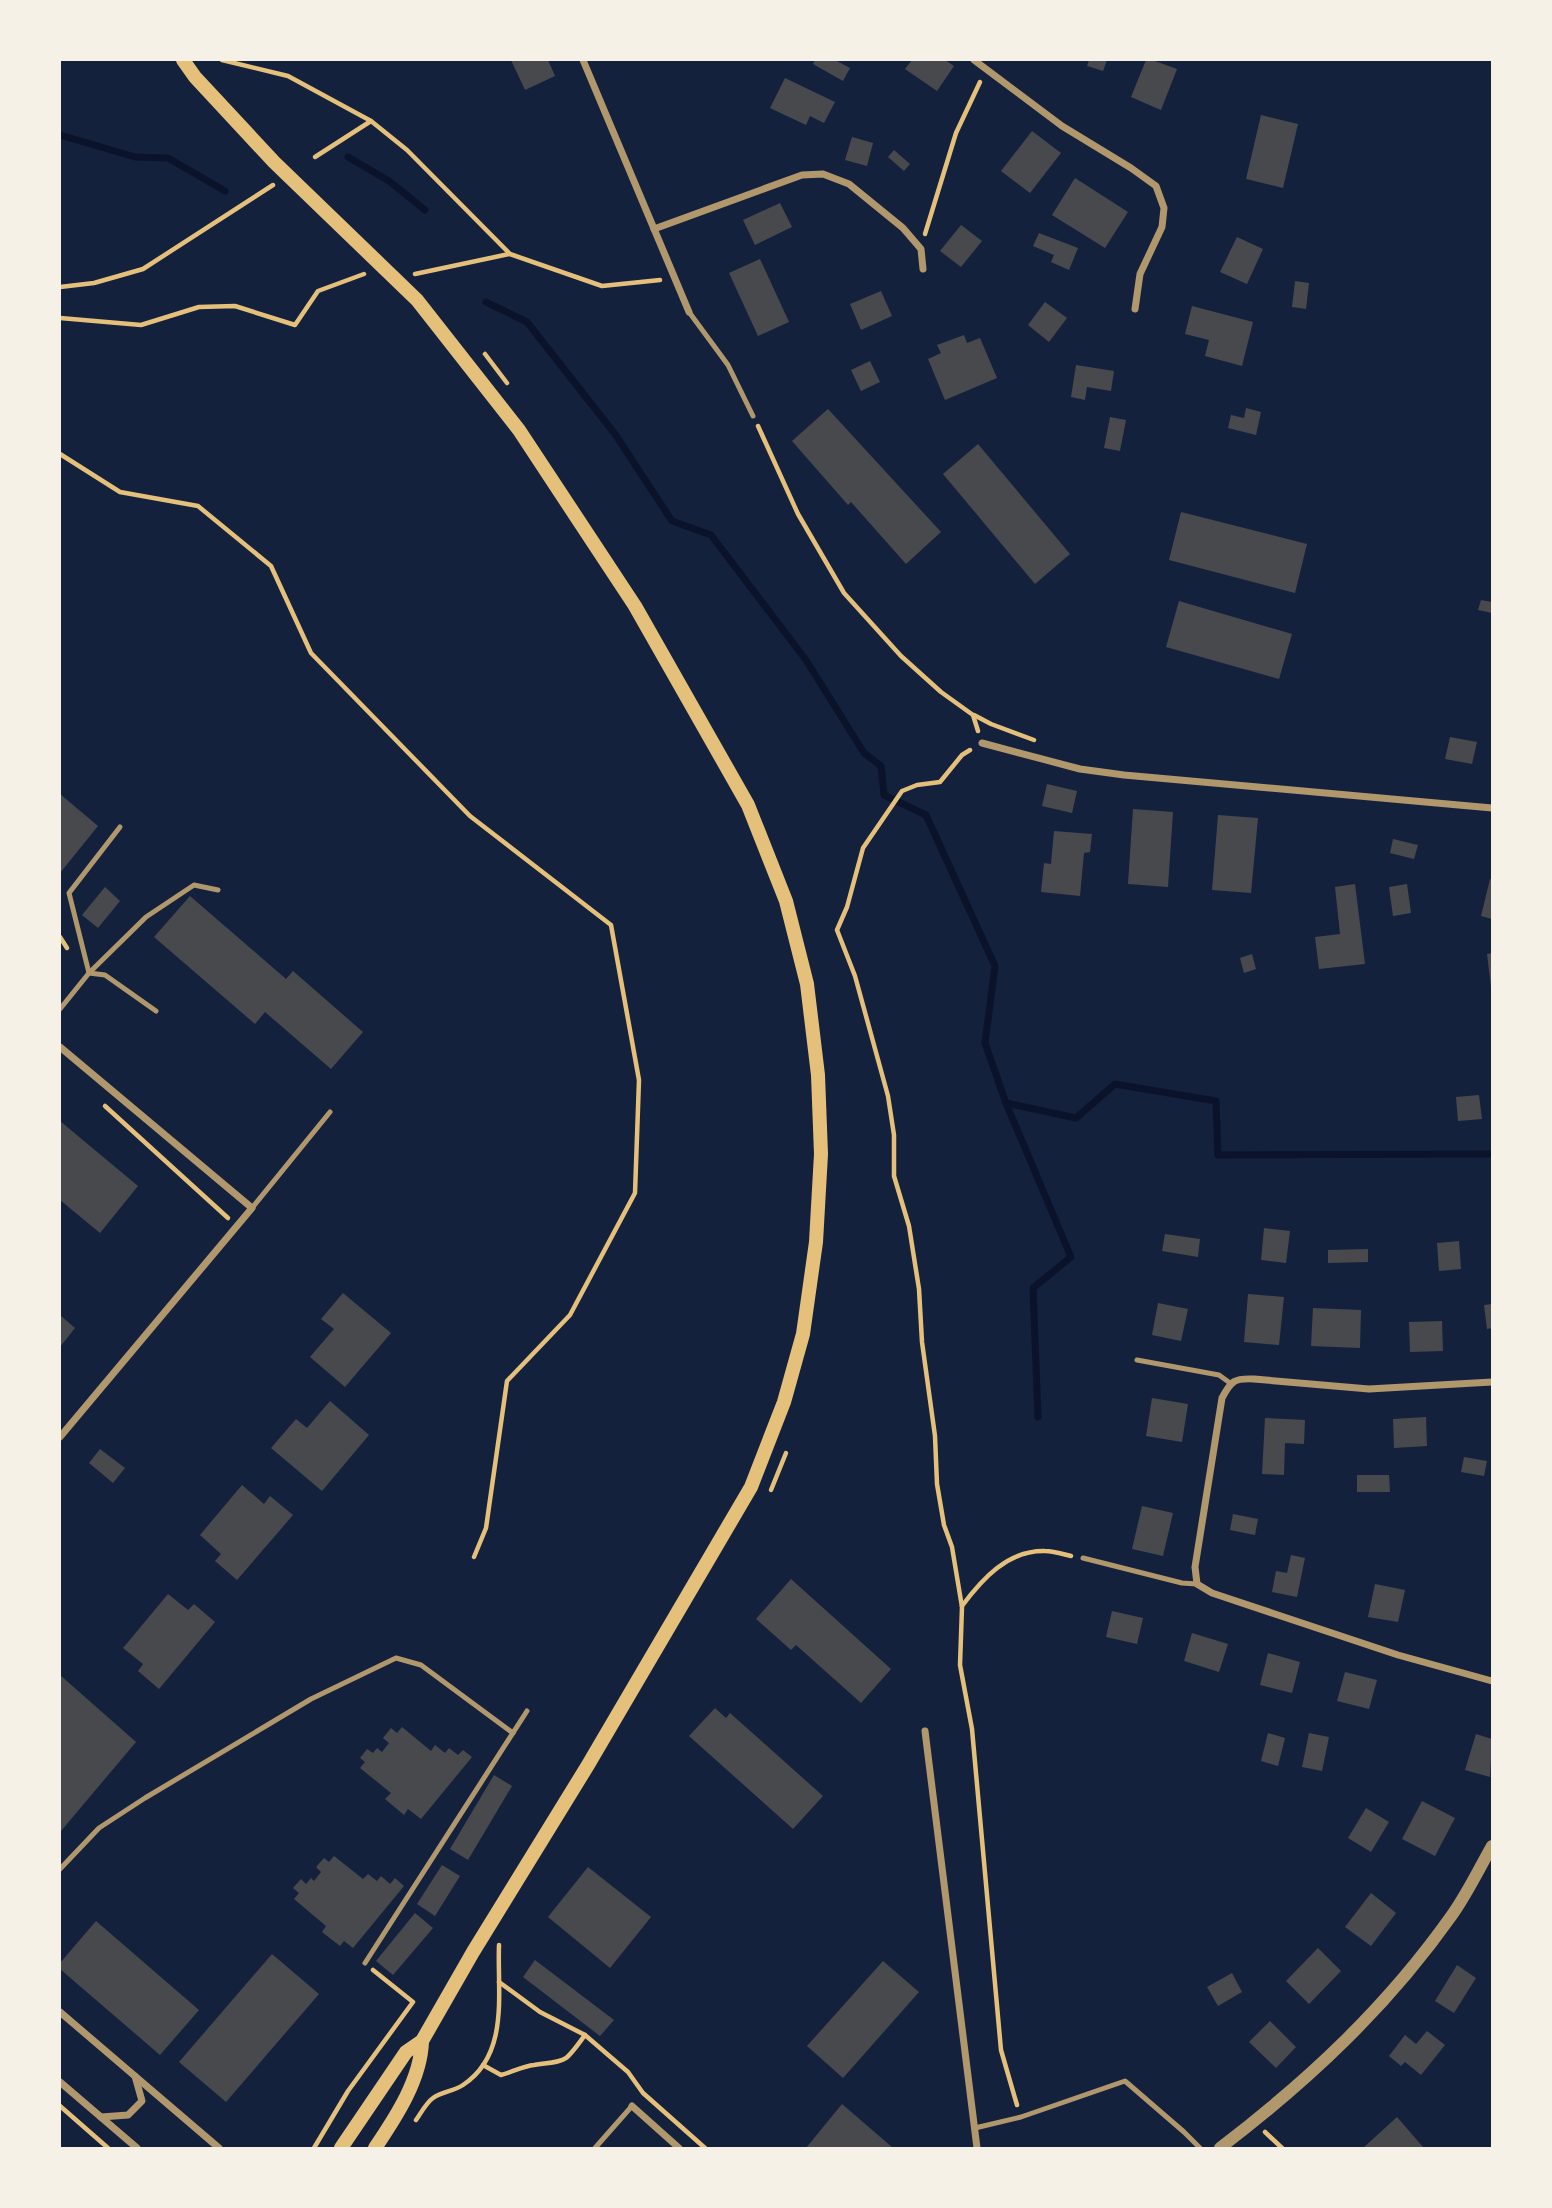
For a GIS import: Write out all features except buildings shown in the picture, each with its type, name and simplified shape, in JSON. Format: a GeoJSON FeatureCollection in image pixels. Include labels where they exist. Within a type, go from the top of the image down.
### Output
{"type":"FeatureCollection","features":[{"type":"Feature","properties":{"kind":"main road"},"geometry":{"type":"LineString","coordinates":[[183,60],[195,77],[274,162],[417,300],[519,430],[635,606],[748,804],[786,901],[807,984],[816,1062],[821,1154],[817,1242],[803,1334],[784,1402],[751,1487],[422,2041],[406,2052],[341,2148]]}},
{"type":"Feature","properties":{"kind":"main road"},"geometry":{"type":"LineString","coordinates":[[375,2148],[392,2123],[421,2061],[422,2041]]}},
{"type":"Feature","properties":{"kind":"street"},"geometry":{"type":"LineString","coordinates":[[583,60],[689,312]]}},
{"type":"Feature","properties":{"kind":"street"},"geometry":{"type":"LineString","coordinates":[[974,60],[1062,127],[1156,186],[1164,208],[1162,227],[1140,274],[1135,309]]}},
{"type":"Feature","properties":{"kind":"street"},"geometry":{"type":"LineString","coordinates":[[654,229],[802,175],[822,174],[849,184],[903,228],[921,249],[923,269]]}},
{"type":"Feature","properties":{"kind":"street"},"geometry":{"type":"LineString","coordinates":[[982,743],[1080,768],[1124,775],[1493,808]]}},
{"type":"Feature","properties":{"kind":"street"},"geometry":{"type":"LineString","coordinates":[[60,1047],[252,1208],[60,1437]]}},
{"type":"Feature","properties":{"kind":"street"},"geometry":{"type":"LineString","coordinates":[[1493,1382],[1369,1389],[1241,1378],[1230,1383],[1222,1398],[1195,1567],[1198,1584],[1212,1593],[1398,1655],[1493,1681]]}},
{"type":"Feature","properties":{"kind":"street"},"geometry":{"type":"LineString","coordinates":[[925,1731],[977,2148]]}},
{"type":"Feature","properties":{"kind":"street"},"geometry":{"type":"LineString","coordinates":[[1220,2148],[1310,2076],[1353,2035],[1453,1914],[1493,1846]]}},
{"type":"Feature","properties":{"kind":"street"},"geometry":{"type":"LineString","coordinates":[[60,2012],[219,2148]]}},
{"type":"Feature","properties":{"kind":"street"},"geometry":{"type":"LineString","coordinates":[[102,2117],[128,2115],[142,2101],[135,2076]]}},
{"type":"Feature","properties":{"kind":"street"},"geometry":{"type":"LineString","coordinates":[[60,2082],[137,2148]]}},
{"type":"Feature","properties":{"kind":"street"},"geometry":{"type":"LineString","coordinates":[[632,2106],[679,2148]]}},
{"type":"Feature","properties":{"kind":"lane"},"geometry":{"type":"LineString","coordinates":[[689,312],[728,365],[753,416]]}},
{"type":"Feature","properties":{"kind":"lane"},"geometry":{"type":"LineString","coordinates":[[89,973],[69,893],[120,827]]}},
{"type":"Feature","properties":{"kind":"lane"},"geometry":{"type":"LineString","coordinates":[[60,1009],[89,973],[146,917],[194,884],[218,890]]}},
{"type":"Feature","properties":{"kind":"lane"},"geometry":{"type":"LineString","coordinates":[[89,973],[105,975],[156,1011]]}},
{"type":"Feature","properties":{"kind":"lane"},"geometry":{"type":"LineString","coordinates":[[252,1208],[330,1112]]}},
{"type":"Feature","properties":{"kind":"lane"},"geometry":{"type":"LineString","coordinates":[[1137,1360],[1219,1375],[1230,1383]]}},
{"type":"Feature","properties":{"kind":"lane"},"geometry":{"type":"LineString","coordinates":[[1083,1558],[1182,1583],[1198,1584]]}},
{"type":"Feature","properties":{"kind":"lane"},"geometry":{"type":"LineString","coordinates":[[60,1869],[99,1828],[145,1798],[311,1699],[396,1658],[421,1665],[513,1733]]}},
{"type":"Feature","properties":{"kind":"lane"},"geometry":{"type":"LineString","coordinates":[[365,1963],[527,1711]]}},
{"type":"Feature","properties":{"kind":"lane"},"geometry":{"type":"LineString","coordinates":[[975,2128],[1020,2117],[1125,2081],[1200,2148]]}},
{"type":"Feature","properties":{"kind":"lane"},"geometry":{"type":"LineString","coordinates":[[595,2148],[632,2106]]}},
{"type":"Feature","properties":{"kind":"path"},"geometry":{"type":"LineString","coordinates":[[222,60],[288,76],[371,121],[407,150],[510,254],[602,285],[675,278]]}},
{"type":"Feature","properties":{"kind":"path"},"geometry":{"type":"LineString","coordinates":[[921,249],[956,133],[986,69]]}},
{"type":"Feature","properties":{"kind":"path"},"geometry":{"type":"LineString","coordinates":[[315,158],[371,121]]}},
{"type":"Feature","properties":{"kind":"path"},"geometry":{"type":"LineString","coordinates":[[60,287],[94,283],[143,269],[274,185]]}},
{"type":"Feature","properties":{"kind":"path"},"geometry":{"type":"LineString","coordinates":[[414,274],[510,254]]}},
{"type":"Feature","properties":{"kind":"path"},"geometry":{"type":"LineString","coordinates":[[404,266],[423,284]]}},
{"type":"Feature","properties":{"kind":"path"},"geometry":{"type":"LineString","coordinates":[[60,318],[141,325],[199,307],[235,306],[295,325],[317,291],[364,274]]}},
{"type":"Feature","properties":{"kind":"path"},"geometry":{"type":"LineString","coordinates":[[483,352],[514,393]]}},
{"type":"Feature","properties":{"kind":"path"},"geometry":{"type":"LineString","coordinates":[[753,416],[798,514],[844,593],[901,656],[941,692],[973,715],[1042,743]]}},
{"type":"Feature","properties":{"kind":"path"},"geometry":{"type":"LineString","coordinates":[[60,454],[120,492],[198,506],[271,566],[311,653],[470,816],[611,925],[639,1080],[635,1193],[570,1315],[507,1381],[486,1528],[474,1557]]}},
{"type":"Feature","properties":{"kind":"path"},"geometry":{"type":"LineString","coordinates":[[973,715],[982,743],[962,755],[940,782],[917,785],[902,791],[863,848],[837,930],[855,976],[888,1096],[894,1135],[894,1176],[909,1226],[919,1289],[922,1342],[935,1436],[937,1484],[943,1525],[952,1547],[962,1607],[960,1665],[972,1728],[1001,2050],[1020,2117]]}},
{"type":"Feature","properties":{"kind":"path"},"geometry":{"type":"LineString","coordinates":[[99,1101],[236,1226]]}},
{"type":"Feature","properties":{"kind":"path"},"geometry":{"type":"LineString","coordinates":[[767,1497],[774,1486],[788,1448]]}},
{"type":"Feature","properties":{"kind":"path"},"geometry":{"type":"LineString","coordinates":[[962,1607],[981,1581],[1012,1558],[1044,1550],[1083,1558]]}},
{"type":"Feature","properties":{"kind":"path"},"geometry":{"type":"LineString","coordinates":[[411,2127],[433,2098],[463,2084],[483,2065],[497,2035],[500,2003],[499,1941]]}},
{"type":"Feature","properties":{"kind":"path"},"geometry":{"type":"LineString","coordinates":[[314,2148],[348,2091],[413,2002],[365,1963]]}},
{"type":"Feature","properties":{"kind":"path"},"geometry":{"type":"LineString","coordinates":[[498,1981],[540,2012],[585,2035],[628,2072],[643,2093],[705,2148]]}},
{"type":"Feature","properties":{"kind":"path"},"geometry":{"type":"LineString","coordinates":[[483,2065],[501,2075],[531,2065],[560,2063],[571,2054],[585,2035]]}},
{"type":"Feature","properties":{"kind":"path"},"geometry":{"type":"LineString","coordinates":[[60,2106],[108,2148]]}},
{"type":"Feature","properties":{"kind":"path"},"geometry":{"type":"LineString","coordinates":[[1265,2132],[1282,2148]]}},
{"type":"Feature","properties":{"kind":"waterway"},"geometry":{"type":"LineString","coordinates":[[60,135],[135,157],[168,158],[225,191]]}},
{"type":"Feature","properties":{"kind":"waterway"},"geometry":{"type":"LineString","coordinates":[[348,157],[389,181],[425,210]]}},
{"type":"Feature","properties":{"kind":"waterway"},"geometry":{"type":"LineString","coordinates":[[486,302],[527,322],[615,434],[672,521],[711,535],[806,660],[864,753],[881,766],[884,795],[926,815],[995,966],[985,1043],[1006,1103],[1076,1118],[1115,1084],[1216,1101],[1218,1155],[1492,1154]]}},
{"type":"Feature","properties":{"kind":"waterway"},"geometry":{"type":"LineString","coordinates":[[1006,1103],[1071,1257],[1033,1288],[1038,1417]]}}]}
